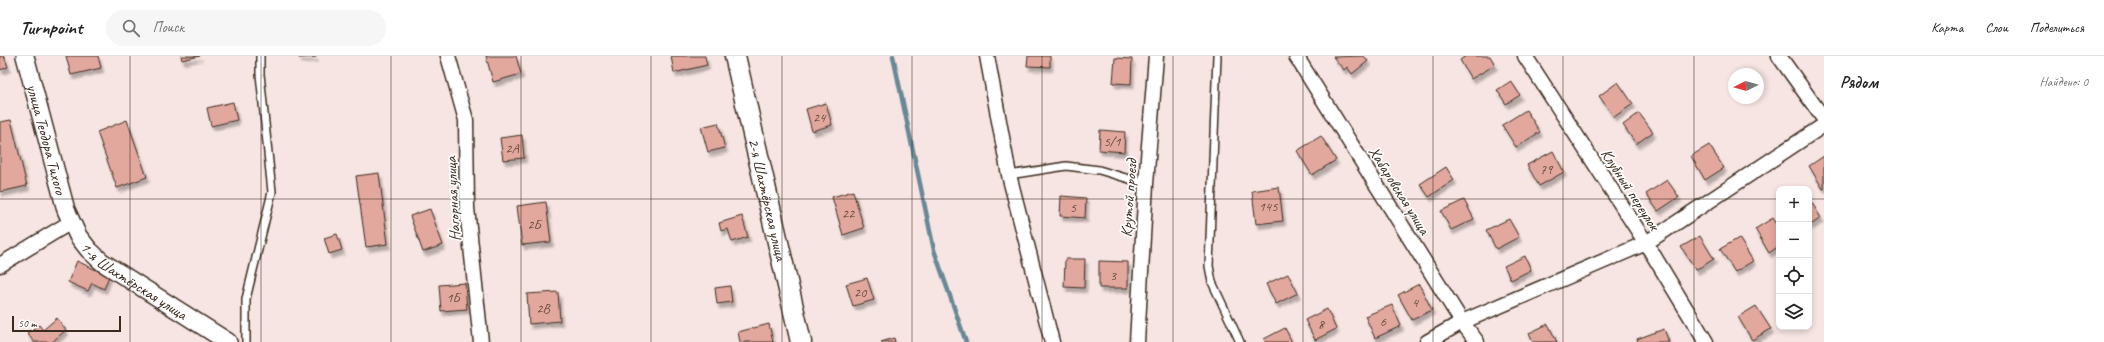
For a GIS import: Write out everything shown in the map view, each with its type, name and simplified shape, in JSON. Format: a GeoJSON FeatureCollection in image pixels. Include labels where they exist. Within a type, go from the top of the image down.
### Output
{"type":"FeatureCollection","features":[{"type":"Feature","properties":{"kind":"main road","name":"2-я Шахтёрская улица"},"geometry":{"type":"LineString","coordinates":[[735,56],[801,342]]}},
{"type":"Feature","properties":{"kind":"street","name":"улица Теодора Тихого"},"geometry":{"type":"LineString","coordinates":[[25,56],[66,210],[71,222]]}},
{"type":"Feature","properties":{"kind":"street","name":"Нагорная улица"},"geometry":{"type":"LineString","coordinates":[[448,56],[466,120],[467,208],[481,342]]}},
{"type":"Feature","properties":{"kind":"street"},"geometry":{"type":"LineString","coordinates":[[987,56],[1009,175],[1052,342]]}},
{"type":"Feature","properties":{"kind":"street","name":"Крутой проезд"},"geometry":{"type":"LineString","coordinates":[[1137,342],[1146,184],[1156,56]]}},
{"type":"Feature","properties":{"kind":"street","name":"Хабаровская улица"},"geometry":{"type":"LineString","coordinates":[[1296,56],[1462,322],[1477,342]]}},
{"type":"Feature","properties":{"kind":"street","name":"Клубный переулок"},"geometry":{"type":"LineString","coordinates":[[1525,56],[1646,243],[1706,342]]}},
{"type":"Feature","properties":{"kind":"street"},"geometry":{"type":"LineString","coordinates":[[1779,56],[1824,119]]}},
{"type":"Feature","properties":{"kind":"street"},"geometry":{"type":"LineString","coordinates":[[1427,342],[1462,322],[1646,243],[1824,125]]}},
{"type":"Feature","properties":{"kind":"street"},"geometry":{"type":"LineString","coordinates":[[0,265],[71,222]]}},
{"type":"Feature","properties":{"kind":"street","name":"1-я Шахтёрская улица"},"geometry":{"type":"LineString","coordinates":[[71,222],[89,250],[102,262],[228,342]]}},
{"type":"Feature","properties":{"kind":"lane"},"geometry":{"type":"LineString","coordinates":[[246,342],[246,299],[272,192],[260,74],[260,56]]}},
{"type":"Feature","properties":{"kind":"lane"},"geometry":{"type":"LineString","coordinates":[[1217,56],[1209,266],[1212,282],[1240,342]]}},
{"type":"Feature","properties":{"kind":"lane"},"geometry":{"type":"LineString","coordinates":[[1009,175],[1066,166],[1099,170],[1146,184]]}},
{"type":"Feature","properties":{"kind":"building"},"geometry":{"type":"Polygon","coordinates":[[[0,56],[4,56],[8,67],[0,70],[0,56]]]}},
{"type":"Feature","properties":{"kind":"building"},"geometry":{"type":"Polygon","coordinates":[[[66,56],[98,56],[101,68],[71,75],[66,56]]]}},
{"type":"Feature","properties":{"kind":"building"},"geometry":{"type":"Polygon","coordinates":[[[181,56],[200,56],[182,60],[181,56]]]}},
{"type":"Feature","properties":{"kind":"building"},"geometry":{"type":"Polygon","coordinates":[[[299,56],[316,56],[316,57],[299,58],[299,56]]]}},
{"type":"Feature","properties":{"kind":"building"},"geometry":{"type":"Polygon","coordinates":[[[486,56],[516,56],[521,74],[493,82],[486,56]]]}},
{"type":"Feature","properties":{"kind":"building"},"geometry":{"type":"Polygon","coordinates":[[[671,56],[705,56],[707,65],[674,73],[671,56]]]}},
{"type":"Feature","properties":{"kind":"building"},"geometry":{"type":"Polygon","coordinates":[[[1028,56],[1050,56],[1050,67],[1027,66],[1028,56]]]}},
{"type":"Feature","properties":{"kind":"building"},"geometry":{"type":"Polygon","coordinates":[[[1364,56],[1368,61],[1352,74],[1347,67],[1344,70],[1333,57],[1364,56]]]}},
{"type":"Feature","properties":{"kind":"building"},"geometry":{"type":"Polygon","coordinates":[[[1466,56],[1490,56],[1495,65],[1471,79],[1460,60],[1466,56]]]}},
{"type":"Feature","properties":{"kind":"building"},"geometry":{"type":"Polygon","coordinates":[[[1115,58],[1132,59],[1131,84],[1113,83],[1115,58]]]}},
{"type":"Feature","properties":{"kind":"building"},"geometry":{"type":"Polygon","coordinates":[[[1511,81],[1520,95],[1506,104],[1497,90],[1511,81]]]}},
{"type":"Feature","properties":{"kind":"building"},"geometry":{"type":"Polygon","coordinates":[[[1618,82],[1633,104],[1614,117],[1599,96],[1618,82]]]}},
{"type":"Feature","properties":{"kind":"building"},"geometry":{"type":"Polygon","coordinates":[[[233,102],[237,120],[211,126],[207,108],[233,102]]]}},
{"type":"Feature","properties":{"kind":"building"},"geometry":{"type":"Polygon","coordinates":[[[826,103],[832,125],[812,131],[806,109],[826,103]]]}},
{"type":"Feature","properties":{"kind":"building"},"geometry":{"type":"Polygon","coordinates":[[[1526,110],[1540,132],[1516,147],[1502,125],[1526,110]]]}},
{"type":"Feature","properties":{"kind":"building"},"geometry":{"type":"Polygon","coordinates":[[[1639,113],[1653,132],[1636,144],[1623,125],[1639,113]]]}},
{"type":"Feature","properties":{"kind":"building"},"geometry":{"type":"Polygon","coordinates":[[[11,120],[27,186],[0,192],[0,122],[11,120]]]}},
{"type":"Feature","properties":{"kind":"building"},"geometry":{"type":"Polygon","coordinates":[[[127,120],[147,177],[117,188],[97,132],[127,120]]]}},
{"type":"Feature","properties":{"kind":"building"},"geometry":{"type":"Polygon","coordinates":[[[718,123],[725,148],[708,152],[701,127],[718,123]]]}},
{"type":"Feature","properties":{"kind":"building"},"geometry":{"type":"Polygon","coordinates":[[[1100,130],[1125,132],[1124,152],[1099,150],[1100,130]]]}},
{"type":"Feature","properties":{"kind":"building"},"geometry":{"type":"Polygon","coordinates":[[[522,135],[524,158],[503,160],[500,138],[522,135]]]}},
{"type":"Feature","properties":{"kind":"building"},"geometry":{"type":"Polygon","coordinates":[[[1321,136],[1336,160],[1312,175],[1297,151],[1321,136]]]}},
{"type":"Feature","properties":{"kind":"building"},"geometry":{"type":"Polygon","coordinates":[[[1709,145],[1724,168],[1705,180],[1691,156],[1709,145]]]}},
{"type":"Feature","properties":{"kind":"building"},"geometry":{"type":"Polygon","coordinates":[[[1553,151],[1564,172],[1539,186],[1527,165],[1553,151]]]}},
{"type":"Feature","properties":{"kind":"building"},"geometry":{"type":"Polygon","coordinates":[[[1824,156],[1824,189],[1823,189],[1809,166],[1824,156]]]}},
{"type":"Feature","properties":{"kind":"building"},"geometry":{"type":"Polygon","coordinates":[[[1446,167],[1454,180],[1429,197],[1420,184],[1446,167]]]}},
{"type":"Feature","properties":{"kind":"building"},"geometry":{"type":"Polygon","coordinates":[[[379,173],[388,244],[366,247],[356,176],[379,173]]]}},
{"type":"Feature","properties":{"kind":"building"},"geometry":{"type":"Polygon","coordinates":[[[1667,180],[1679,197],[1658,211],[1646,194],[1667,180]]]}},
{"type":"Feature","properties":{"kind":"building"},"geometry":{"type":"Polygon","coordinates":[[[1279,187],[1283,221],[1256,224],[1252,191],[1279,187]]]}},
{"type":"Feature","properties":{"kind":"building"},"geometry":{"type":"Polygon","coordinates":[[[853,191],[864,228],[843,235],[832,197],[853,191]]]}},
{"type":"Feature","properties":{"kind":"building"},"geometry":{"type":"Polygon","coordinates":[[[1061,196],[1086,198],[1085,218],[1060,216],[1061,196]]]}},
{"type":"Feature","properties":{"kind":"building"},"geometry":{"type":"Polygon","coordinates":[[[1464,200],[1474,219],[1451,230],[1441,211],[1464,200]]]}},
{"type":"Feature","properties":{"kind":"building"},"geometry":{"type":"Polygon","coordinates":[[[546,202],[551,242],[522,245],[517,206],[546,202]]]}},
{"type":"Feature","properties":{"kind":"building"},"geometry":{"type":"Polygon","coordinates":[[[1812,203],[1821,218],[1812,224],[1812,203]]]}},
{"type":"Feature","properties":{"kind":"building"},"geometry":{"type":"Polygon","coordinates":[[[430,209],[443,245],[423,252],[410,216],[430,209]]]}},
{"type":"Feature","properties":{"kind":"building"},"geometry":{"type":"Polygon","coordinates":[[[742,216],[748,237],[732,242],[728,229],[721,231],[719,223],[742,216]]]}},
{"type":"Feature","properties":{"kind":"building"},"geometry":{"type":"Polygon","coordinates":[[[1773,218],[1776,222],[1776,248],[1769,253],[1755,229],[1773,218]]]}},
{"type":"Feature","properties":{"kind":"building"},"geometry":{"type":"Polygon","coordinates":[[[1509,219],[1519,237],[1496,249],[1486,230],[1509,219]]]}},
{"type":"Feature","properties":{"kind":"building"},"geometry":{"type":"Polygon","coordinates":[[[337,234],[342,250],[329,254],[324,238],[337,234]]]}},
{"type":"Feature","properties":{"kind":"building"},"geometry":{"type":"Polygon","coordinates":[[[1700,236],[1714,259],[1696,270],[1681,247],[1700,236]]]}},
{"type":"Feature","properties":{"kind":"building"},"geometry":{"type":"Polygon","coordinates":[[[1739,238],[1753,261],[1735,272],[1720,249],[1739,238]]]}},
{"type":"Feature","properties":{"kind":"building"},"geometry":{"type":"Polygon","coordinates":[[[1525,256],[1531,270],[1511,280],[1504,266],[1525,256]]]}},
{"type":"Feature","properties":{"kind":"building"},"geometry":{"type":"Polygon","coordinates":[[[1065,259],[1085,259],[1084,288],[1064,287],[1065,259]]]}},
{"type":"Feature","properties":{"kind":"building"},"geometry":{"type":"Polygon","coordinates":[[[77,261],[109,276],[104,289],[92,283],[88,291],[68,282],[77,261]]]}},
{"type":"Feature","properties":{"kind":"building"},"geometry":{"type":"Polygon","coordinates":[[[1099,261],[1128,262],[1128,288],[1099,288],[1099,261]]]}},
{"type":"Feature","properties":{"kind":"building"},"geometry":{"type":"Polygon","coordinates":[[[1288,274],[1298,293],[1276,304],[1266,284],[1288,274]]]}},
{"type":"Feature","properties":{"kind":"building"},"geometry":{"type":"Polygon","coordinates":[[[867,278],[874,300],[853,306],[846,284],[867,278]]]}},
{"type":"Feature","properties":{"kind":"building"},"geometry":{"type":"Polygon","coordinates":[[[465,283],[467,309],[441,311],[439,285],[465,283]]]}},
{"type":"Feature","properties":{"kind":"building"},"geometry":{"type":"Polygon","coordinates":[[[1419,284],[1432,310],[1412,320],[1398,295],[1419,284]]]}},
{"type":"Feature","properties":{"kind":"building"},"geometry":{"type":"Polygon","coordinates":[[[730,286],[732,302],[717,304],[715,288],[730,286]]]}},
{"type":"Feature","properties":{"kind":"building"},"geometry":{"type":"Polygon","coordinates":[[[558,292],[560,321],[529,324],[527,294],[558,292]]]}},
{"type":"Feature","properties":{"kind":"building"},"geometry":{"type":"Polygon","coordinates":[[[1392,305],[1401,326],[1375,338],[1365,316],[1392,305]]]}},
{"type":"Feature","properties":{"kind":"building"},"geometry":{"type":"Polygon","coordinates":[[[1756,306],[1771,329],[1752,340],[1738,317],[1756,306]]]}},
{"type":"Feature","properties":{"kind":"building"},"geometry":{"type":"Polygon","coordinates":[[[1327,309],[1336,329],[1315,340],[1305,320],[1327,309]]]}},
{"type":"Feature","properties":{"kind":"building"},"geometry":{"type":"Polygon","coordinates":[[[57,318],[66,330],[52,342],[34,342],[27,333],[39,325],[43,330],[57,318]]]}},
{"type":"Feature","properties":{"kind":"building"},"geometry":{"type":"Polygon","coordinates":[[[769,324],[773,342],[740,342],[738,332],[769,324]]]}},
{"type":"Feature","properties":{"kind":"building"},"geometry":{"type":"Polygon","coordinates":[[[1548,324],[1557,342],[1533,342],[1529,333],[1548,324]]]}},
{"type":"Feature","properties":{"kind":"building"},"geometry":{"type":"Polygon","coordinates":[[[1285,328],[1292,342],[1265,342],[1264,339],[1285,328]]]}},
{"type":"Feature","properties":{"kind":"building"},"geometry":{"type":"Polygon","coordinates":[[[1664,329],[1669,342],[1638,342],[1637,339],[1664,329]]]}},
{"type":"Feature","properties":{"kind":"building"},"geometry":{"type":"Polygon","coordinates":[[[894,338],[895,342],[881,342],[894,338]]]}},
{"type":"Feature","properties":{"kind":"waterway"},"geometry":{"type":"LineString","coordinates":[[893,56],[934,250],[966,342]]}}]}
